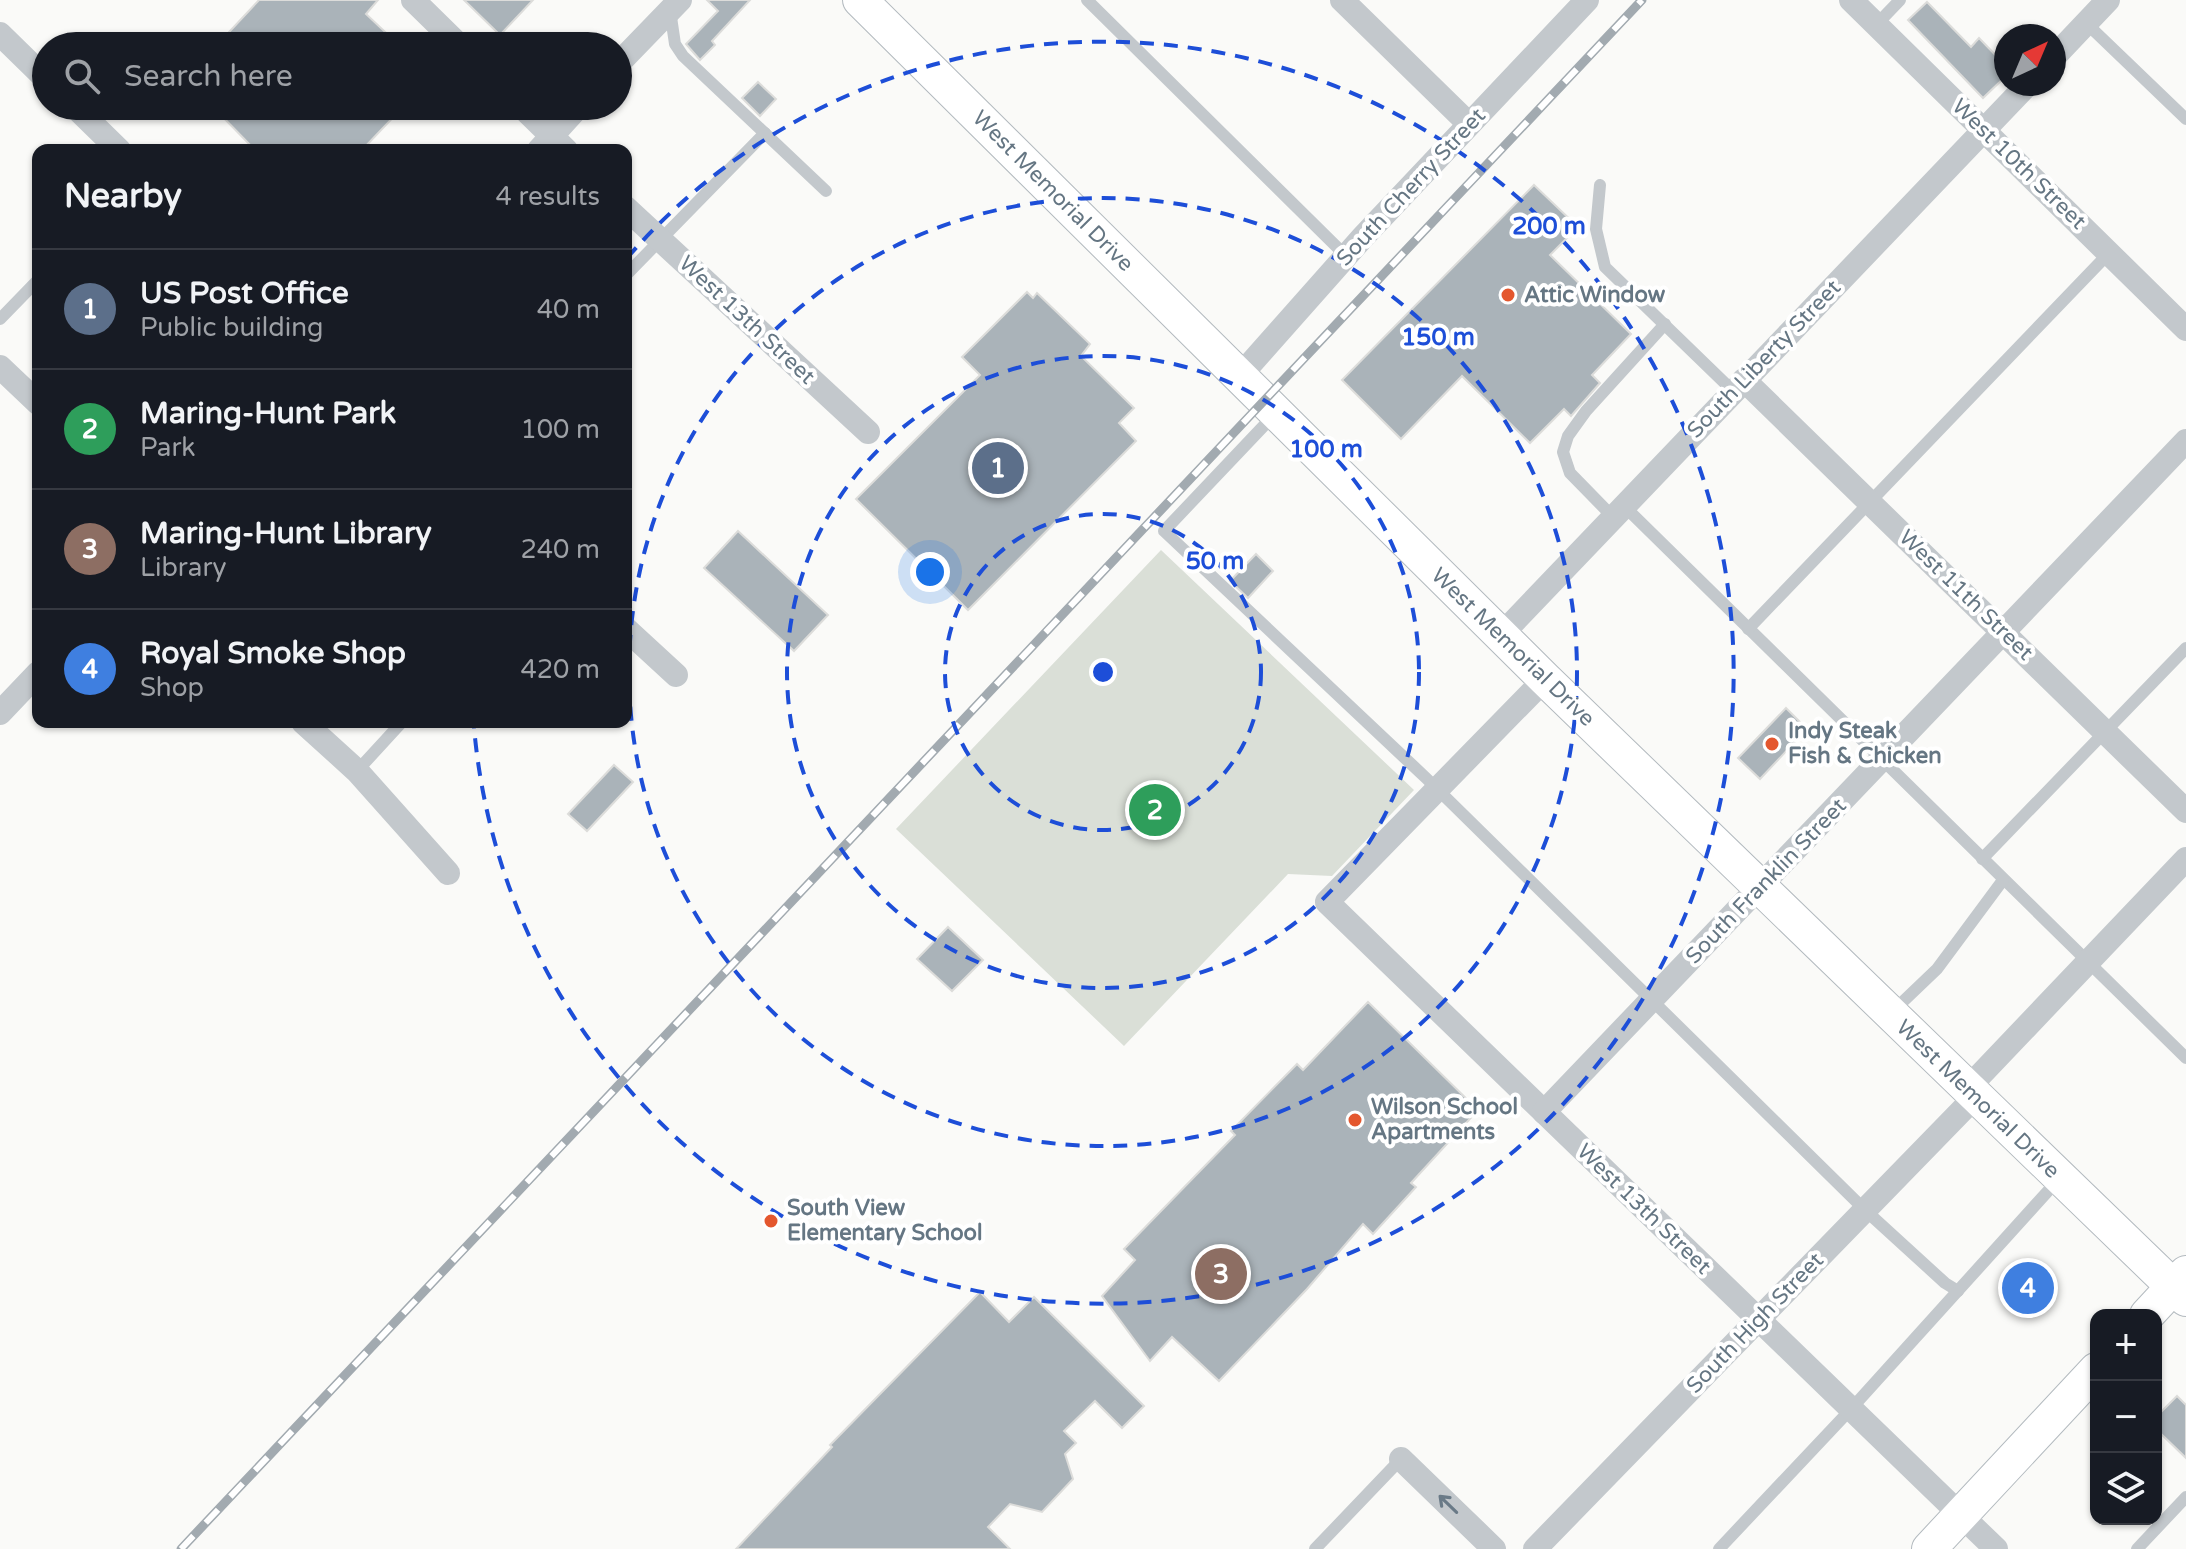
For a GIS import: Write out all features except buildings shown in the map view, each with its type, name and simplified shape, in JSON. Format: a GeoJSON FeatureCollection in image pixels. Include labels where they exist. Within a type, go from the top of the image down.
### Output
{"type":"FeatureCollection","features":[{"type":"Feature","properties":{"kind":"main road","name":"West Memorial Drive"},"geometry":{"type":"LineString","coordinates":[[860,0],[1545,679],[2060,1178],[2182,1286]]}},
{"type":"Feature","properties":{"kind":"main road"},"geometry":{"type":"LineString","coordinates":[[2154,1309],[2182,1286]]}},
{"type":"Feature","properties":{"kind":"main road"},"geometry":{"type":"LineString","coordinates":[[1929,1549],[2090,1376]]}},
{"type":"Feature","properties":{"kind":"street"},"geometry":{"type":"LineString","coordinates":[[413,0],[446,32]]}},
{"type":"Feature","properties":{"kind":"street"},"geometry":{"type":"LineString","coordinates":[[1342,0],[1469,124]]}},
{"type":"Feature","properties":{"kind":"street","name":"South Cherry Street"},"geometry":{"type":"LineString","coordinates":[[1238,378],[1346,256],[1587,0]]}},
{"type":"Feature","properties":{"kind":"street","name":"West 10th Street"},"geometry":{"type":"LineString","coordinates":[[1851,0],[2186,329]]}},
{"type":"Feature","properties":{"kind":"street"},"geometry":{"type":"LineString","coordinates":[[2066,44],[2108,0]]}},
{"type":"Feature","properties":{"kind":"street"},"geometry":{"type":"LineString","coordinates":[[632,50],[675,5]]}},
{"type":"Feature","properties":{"kind":"street"},"geometry":{"type":"LineString","coordinates":[[0,34],[32,65]]}},
{"type":"Feature","properties":{"kind":"street","name":"South Liberty Street"},"geometry":{"type":"LineString","coordinates":[[1501,635],[2017,96]]}},
{"type":"Feature","properties":{"kind":"street"},"geometry":{"type":"LineString","coordinates":[[88,120],[113,144]]}},
{"type":"Feature","properties":{"kind":"street"},"geometry":{"type":"LineString","coordinates":[[532,120],[551,144]]}},
{"type":"Feature","properties":{"kind":"street"},"geometry":{"type":"LineString","coordinates":[[553,144],[569,120]]}},
{"type":"Feature","properties":{"kind":"street","name":"West 13th Street"},"geometry":{"type":"LineString","coordinates":[[632,214],[868,432]]}},
{"type":"Feature","properties":{"kind":"street"},"geometry":{"type":"LineString","coordinates":[[0,367],[32,397]]}},
{"type":"Feature","properties":{"kind":"street","name":"West 11th Street"},"geometry":{"type":"LineString","coordinates":[[1739,386],[1871,502],[2186,811]]}},
{"type":"Feature","properties":{"kind":"street","name":"South Franklin Street"},"geometry":{"type":"LineString","coordinates":[[1544,1112],[2186,441]]}},
{"type":"Feature","properties":{"kind":"street"},"geometry":{"type":"LineString","coordinates":[[632,635],[676,675]]}},
{"type":"Feature","properties":{"kind":"street"},"geometry":{"type":"LineString","coordinates":[[0,713],[32,679]]}},
{"type":"Feature","properties":{"kind":"street"},"geometry":{"type":"LineString","coordinates":[[1438,789],[1545,679]]}},
{"type":"Feature","properties":{"kind":"street"},"geometry":{"type":"LineString","coordinates":[[310,728],[357,771],[448,873]]}},
{"type":"Feature","properties":{"kind":"street","name":"West 13th Street"},"geometry":{"type":"LineString","coordinates":[[1438,789],[1327,902],[1996,1549]]}},
{"type":"Feature","properties":{"kind":"street","name":"South High Street"},"geometry":{"type":"LineString","coordinates":[[1535,1549],[1865,1210],[2088,962],[2186,859]]}},
{"type":"Feature","properties":{"kind":"street"},"geometry":{"type":"LineString","coordinates":[[1401,1459],[1494,1549]]}},
{"type":"Feature","properties":{"kind":"lane"},"geometry":{"type":"LineString","coordinates":[[1087,0],[1346,256]]}},
{"type":"Feature","properties":{"kind":"lane"},"geometry":{"type":"LineString","coordinates":[[1876,25],[1900,0]]}},
{"type":"Feature","properties":{"kind":"lane"},"geometry":{"type":"LineString","coordinates":[[675,5],[675,44],[683,56],[826,191]]}},
{"type":"Feature","properties":{"kind":"lane"},"geometry":{"type":"LineString","coordinates":[[2086,23],[2186,119]]}},
{"type":"Feature","properties":{"kind":"lane"},"geometry":{"type":"LineString","coordinates":[[632,268],[765,133]]}},
{"type":"Feature","properties":{"kind":"lane"},"geometry":{"type":"LineString","coordinates":[[1600,185],[1596,229],[1605,267],[1665,324],[1739,386]]}},
{"type":"Feature","properties":{"kind":"lane"},"geometry":{"type":"LineString","coordinates":[[1748,629],[2109,253]]}},
{"type":"Feature","properties":{"kind":"lane"},"geometry":{"type":"LineString","coordinates":[[0,319],[32,286]]}},
{"type":"Feature","properties":{"kind":"lane"},"geometry":{"type":"LineString","coordinates":[[1665,324],[1586,411],[1568,436],[1563,452],[1570,473],[1748,629],[2186,1058]]}},
{"type":"Feature","properties":{"kind":"lane"},"geometry":{"type":"LineString","coordinates":[[1275,414],[1164,531],[1438,789],[1865,1210],[1945,1283],[1958,1291]]}},
{"type":"Feature","properties":{"kind":"lane"},"geometry":{"type":"LineString","coordinates":[[1982,859],[2186,648]]}},
{"type":"Feature","properties":{"kind":"lane"},"geometry":{"type":"LineString","coordinates":[[357,771],[396,728]]}},
{"type":"Feature","properties":{"kind":"lane"},"geometry":{"type":"LineString","coordinates":[[1890,1014],[1937,969],[2003,880]]}},
{"type":"Feature","properties":{"kind":"lane"},"geometry":{"type":"LineString","coordinates":[[1719,1549],[1851,1409],[2060,1178]]}},
{"type":"Feature","properties":{"kind":"lane"},"geometry":{"type":"LineString","coordinates":[[1315,1549],[1401,1459]]}},
{"type":"Feature","properties":{"kind":"lane"},"geometry":{"type":"LineString","coordinates":[[2137,1549],[2186,1497]]}},
{"type":"Feature","properties":{"kind":"shaded area"},"geometry":{"type":"Polygon","coordinates":[[[1161,550],[1414,790],[1332,876],[1288,874],[1124,1046],[896,829],[1161,550]]]}},
{"type":"Feature","properties":{"kind":"railway"},"geometry":{"type":"LineString","coordinates":[[181,1549],[1642,0]]}},
{"type":"Feature","properties":{"kind":"place","name":"Attic Window"},"geometry":{"type":"Point","coordinates":[1508,295]}},
{"type":"Feature","properties":{"kind":"place","name":"US Post Office"},"geometry":{"type":"Point","coordinates":[998,468]}},
{"type":"Feature","properties":{"kind":"place","name":"Indy Steak Fish & Chicken"},"geometry":{"type":"Point","coordinates":[1772,744]}},
{"type":"Feature","properties":{"kind":"place","name":"Maring-Hunt Park"},"geometry":{"type":"Point","coordinates":[1155,810]}},
{"type":"Feature","properties":{"kind":"place","name":"Wilson School Apartments"},"geometry":{"type":"Point","coordinates":[1355,1120]}},
{"type":"Feature","properties":{"kind":"place","name":"South View Elementary School"},"geometry":{"type":"Point","coordinates":[771,1221]}},
{"type":"Feature","properties":{"kind":"place","name":"Maring-Hunt Library"},"geometry":{"type":"Point","coordinates":[1221,1274]}},
{"type":"Feature","properties":{"kind":"place","name":"Royal Smoke Shop"},"geometry":{"type":"Point","coordinates":[2028,1288]}}]}
